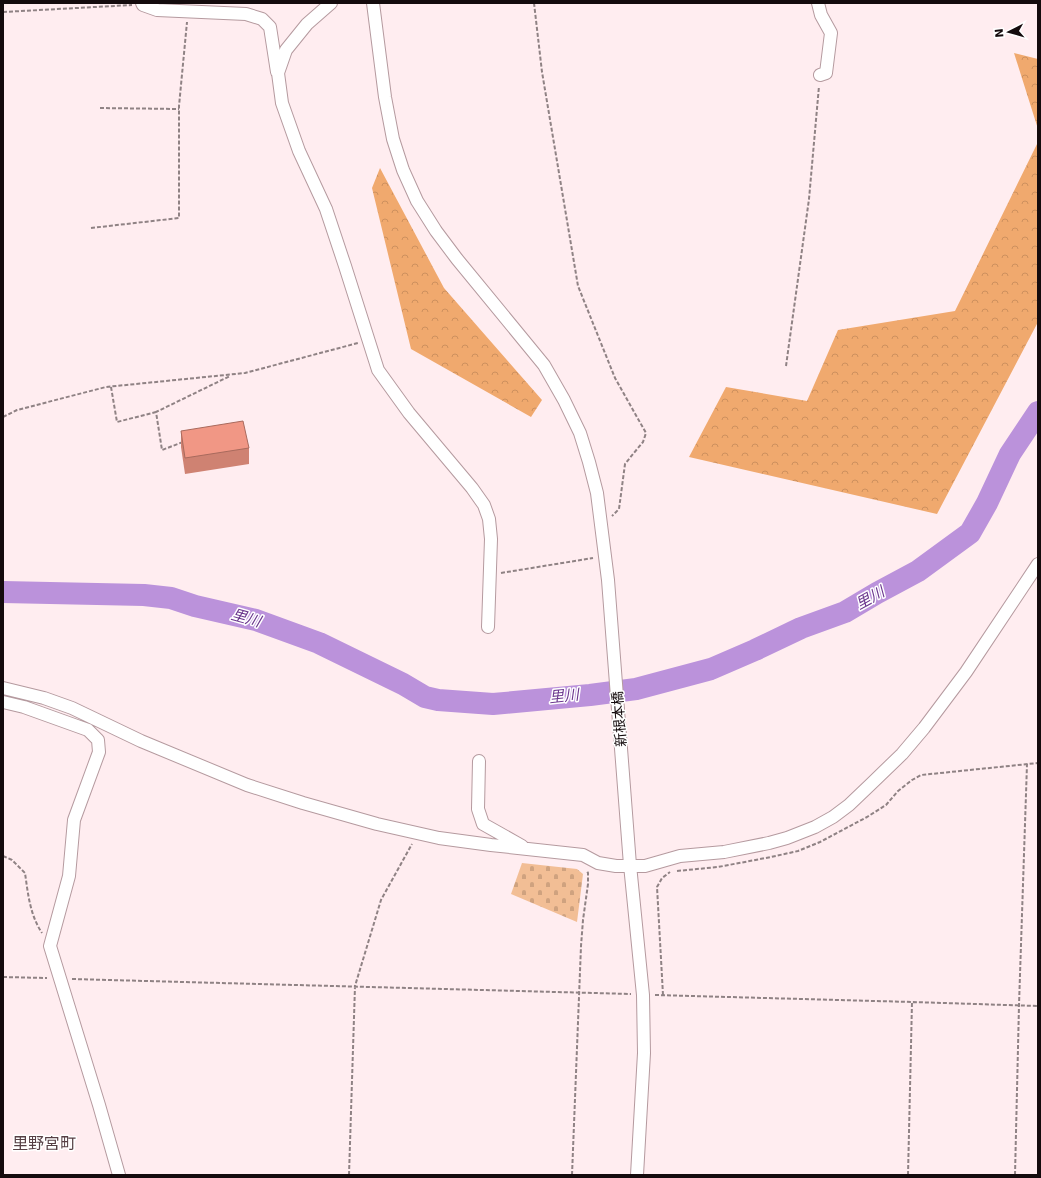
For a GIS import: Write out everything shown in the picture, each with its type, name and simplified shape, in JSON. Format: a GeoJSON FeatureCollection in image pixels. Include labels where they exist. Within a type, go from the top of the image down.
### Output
{"type":"FeatureCollection","features":[{"type":"Feature","properties":{"kind":"street"},"geometry":{"type":"LineString","coordinates":[[278,73],[286,50],[306,24],[331,3]]}},
{"type":"Feature","properties":{"kind":"street","name":"新根本橋"},"geometry":{"type":"LineString","coordinates":[[373,3],[385,97],[393,139],[403,170],[416,201],[457,259],[544,366],[564,400],[580,433],[597,493],[606,556],[630,862],[643,995],[644,1053],[637,1175]]}},
{"type":"Feature","properties":{"kind":"street"},"geometry":{"type":"LineString","coordinates":[[818,3],[821,15],[831,33],[826,73],[820,75]]}},
{"type":"Feature","properties":{"kind":"street"},"geometry":{"type":"LineString","coordinates":[[142,4],[157,10],[246,14],[262,19],[270,27],[282,103],[299,152],[326,209],[378,370],[409,413],[472,488],[484,505],[489,519],[492,539],[488,627]]}},
{"type":"Feature","properties":{"kind":"street"},"geometry":{"type":"LineString","coordinates":[[3,688],[51,700],[72,708],[141,741],[247,785],[377,824],[438,838],[583,855],[598,863],[616,866],[630,862],[646,866],[680,856],[724,852],[769,843],[787,838],[832,817],[902,754],[924,728],[966,672],[1038,564]]}},
{"type":"Feature","properties":{"kind":"street"},"geometry":{"type":"LineString","coordinates":[[51,700],[69,716],[82,724],[98,740],[99,752],[74,820],[69,876],[50,946],[61,978],[119,1175]]}},
{"type":"Feature","properties":{"kind":"street"},"geometry":{"type":"LineString","coordinates":[[3,702],[24,707],[88,730]]}},
{"type":"Feature","properties":{"kind":"street"},"geometry":{"type":"LineString","coordinates":[[479,761],[478,809],[483,824],[525,848]]}},
{"type":"Feature","properties":{"kind":"path"},"geometry":{"type":"LineString","coordinates":[[534,3],[542,72],[578,286],[615,378],[646,433],[643,442],[625,464],[619,509],[611,516]]}},
{"type":"Feature","properties":{"kind":"path"},"geometry":{"type":"LineString","coordinates":[[3,12],[142,4]]}},
{"type":"Feature","properties":{"kind":"path"},"geometry":{"type":"LineString","coordinates":[[91,228],[179,218],[179,109],[188,11]]}},
{"type":"Feature","properties":{"kind":"path"},"geometry":{"type":"LineString","coordinates":[[786,366],[809,200],[820,75]]}},
{"type":"Feature","properties":{"kind":"path"},"geometry":{"type":"LineString","coordinates":[[100,108],[179,109]]}},
{"type":"Feature","properties":{"kind":"path"},"geometry":{"type":"LineString","coordinates":[[3,417],[17,410],[111,387],[245,373],[368,341]]}},
{"type":"Feature","properties":{"kind":"path"},"geometry":{"type":"LineString","coordinates":[[111,387],[117,422],[156,412],[233,374]]}},
{"type":"Feature","properties":{"kind":"path"},"geometry":{"type":"LineString","coordinates":[[156,412],[162,450],[184,442]]}},
{"type":"Feature","properties":{"kind":"path"},"geometry":{"type":"LineString","coordinates":[[490,575],[606,556]]}},
{"type":"Feature","properties":{"kind":"path"},"geometry":{"type":"LineString","coordinates":[[663,995],[658,887],[662,878],[671,871],[718,866],[771,857],[798,850],[820,842],[886,805],[898,791],[921,775],[1038,763]]}},
{"type":"Feature","properties":{"kind":"path"},"geometry":{"type":"LineString","coordinates":[[1015,1175],[1027,764]]}},
{"type":"Feature","properties":{"kind":"path"},"geometry":{"type":"LineString","coordinates":[[348,1175],[355,986],[381,900],[413,844]]}},
{"type":"Feature","properties":{"kind":"path"},"geometry":{"type":"LineString","coordinates":[[3,856],[12,860],[25,872],[32,912],[37,926],[50,946]]}},
{"type":"Feature","properties":{"kind":"path"},"geometry":{"type":"LineString","coordinates":[[572,1175],[583,920],[588,884],[588,873],[585,869]]}},
{"type":"Feature","properties":{"kind":"path"},"geometry":{"type":"LineString","coordinates":[[3,977],[1038,1006]]}},
{"type":"Feature","properties":{"kind":"path"},"geometry":{"type":"LineString","coordinates":[[908,1175],[912,1002]]}},
{"type":"Feature","properties":{"kind":"green space"},"geometry":{"type":"Polygon","coordinates":[[[1014,53],[1038,59],[1038,129],[1014,53]]]}},
{"type":"Feature","properties":{"kind":"green space"},"geometry":{"type":"Polygon","coordinates":[[[1038,142],[1038,322],[937,514],[689,457],[726,387],[807,401],[838,330],[955,311],[1038,142]]]}},
{"type":"Feature","properties":{"kind":"green space"},"geometry":{"type":"Polygon","coordinates":[[[380,168],[444,288],[542,400],[531,417],[411,349],[372,188],[380,168]]]}},
{"type":"Feature","properties":{"kind":"green space"},"geometry":{"type":"Polygon","coordinates":[[[522,863],[577,869],[583,874],[577,922],[511,894],[522,863]]]}},
{"type":"Feature","properties":{"kind":"building"},"geometry":{"type":"Polygon","coordinates":[[[243,421],[249,448],[185,458],[181,431],[243,421]]]}},
{"type":"Feature","properties":{"kind":"waterway","name":"里川"},"geometry":{"type":"LineString","coordinates":[[3,592],[144,595],[171,598],[195,606],[256,620],[319,643],[403,684],[425,697],[438,700],[493,704],[636,689],[711,669],[801,628],[845,612],[918,571],[970,533],[987,503],[1010,454],[1038,412]]}},
{"type":"Feature","properties":{"kind":"district","name":"里野宮町"},"geometry":{"type":"Point","coordinates":[44,1143]}}]}
